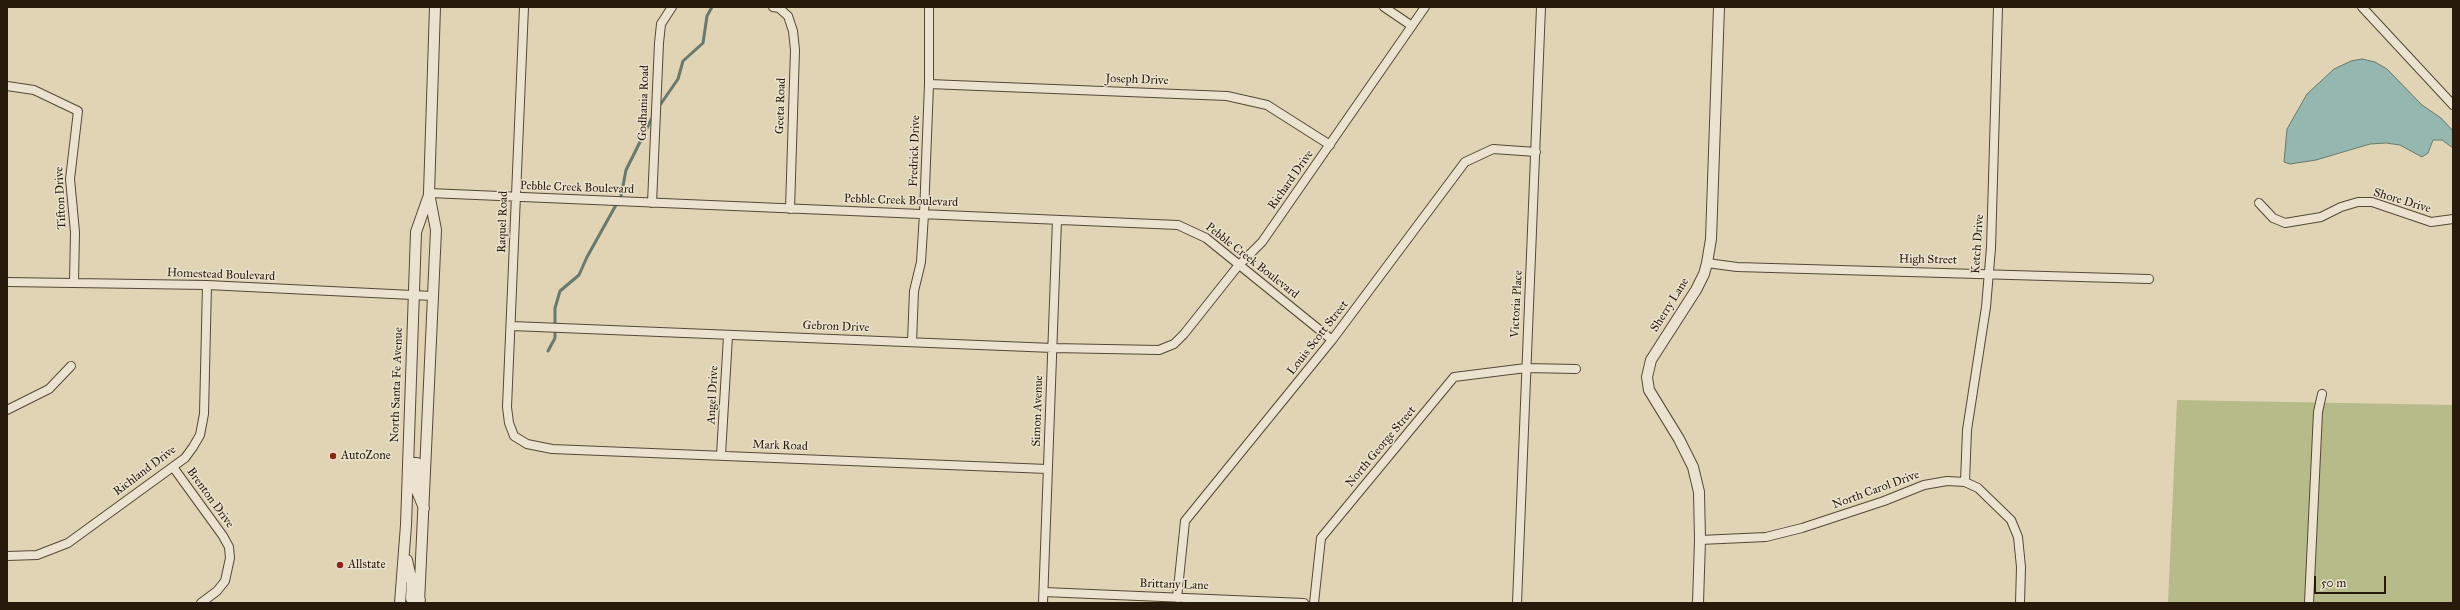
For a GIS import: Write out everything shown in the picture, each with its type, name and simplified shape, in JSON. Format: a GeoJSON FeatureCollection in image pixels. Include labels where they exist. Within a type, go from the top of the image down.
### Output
{"type":"FeatureCollection","features":[{"type":"Feature","properties":{"kind":"street","name":"North Santa Fe Avenue"},"geometry":{"type":"LineString","coordinates":[[420,602],[436,230],[429,193],[435,7]]}},
{"type":"Feature","properties":{"kind":"street","name":"Raquel Road"},"geometry":{"type":"LineString","coordinates":[[514,436],[509,423],[507,407],[512,326],[524,7]]}},
{"type":"Feature","properties":{"kind":"street","name":"Godhania Road"},"geometry":{"type":"LineString","coordinates":[[652,203],[659,43],[661,24],[672,7]]}},
{"type":"Feature","properties":{"kind":"street","name":"Fredrick Drive"},"geometry":{"type":"LineString","coordinates":[[912,342],[914,291],[921,262],[924,214],[929,84],[929,7]]}},
{"type":"Feature","properties":{"kind":"street"},"geometry":{"type":"LineString","coordinates":[[1384,7],[1412,26]]}},
{"type":"Feature","properties":{"kind":"street","name":"Richard Drive"},"geometry":{"type":"LineString","coordinates":[[1159,350],[1174,344],[1184,334],[1238,266],[1262,242],[1425,7]]}},
{"type":"Feature","properties":{"kind":"street","name":"Victoria Place"},"geometry":{"type":"LineString","coordinates":[[1517,603],[1541,7]]}},
{"type":"Feature","properties":{"kind":"street","name":"Sherry Lane"},"geometry":{"type":"LineString","coordinates":[[1698,603],[1700,540],[1699,492],[1693,467],[1679,439],[1649,390],[1647,377],[1651,360],[1696,290],[1704,274],[1707,263],[1711,239],[1719,7]]}},
{"type":"Feature","properties":{"kind":"street","name":"Ketch Drive"},"geometry":{"type":"LineString","coordinates":[[1965,482],[1967,430],[1986,308],[1991,248],[1998,7]]}},
{"type":"Feature","properties":{"kind":"street"},"geometry":{"type":"LineString","coordinates":[[2362,7],[2453,106]]}},
{"type":"Feature","properties":{"kind":"street","name":"Geeta Road"},"geometry":{"type":"LineString","coordinates":[[776,8],[788,16],[793,31],[795,50],[790,209]]}},
{"type":"Feature","properties":{"kind":"street","name":"Joseph Drive"},"geometry":{"type":"LineString","coordinates":[[929,84],[1227,96],[1267,105],[1330,145]]}},
{"type":"Feature","properties":{"kind":"street","name":"Tifton Drive"},"geometry":{"type":"LineString","coordinates":[[7,86],[34,90],[78,111],[70,179],[75,232],[74,284]]}},
{"type":"Feature","properties":{"kind":"street","name":"Louis Scott Street"},"geometry":{"type":"LineString","coordinates":[[1177,598],[1185,521],[1332,340],[1465,162],[1493,149],[1536,152]]}},
{"type":"Feature","properties":{"kind":"street","name":"North Santa Fe Avenue"},"geometry":{"type":"LineString","coordinates":[[400,603],[408,463],[416,232],[429,193]]}},
{"type":"Feature","properties":{"kind":"street","name":"Pebble Creek Boulevard"},"geometry":{"type":"LineString","coordinates":[[429,193],[1178,225],[1206,238],[1238,266],[1332,340]]}},
{"type":"Feature","properties":{"kind":"street","name":"Shore Drive"},"geometry":{"type":"LineString","coordinates":[[2259,203],[2273,218],[2285,223],[2321,217],[2342,207],[2358,202],[2372,202],[2431,222],[2453,219]]}},
{"type":"Feature","properties":{"kind":"street","name":"Simon Avenue"},"geometry":{"type":"LineString","coordinates":[[1043,603],[1057,220]]}},
{"type":"Feature","properties":{"kind":"street","name":"High Street"},"geometry":{"type":"LineString","coordinates":[[1707,263],[1737,267],[1988,273],[2149,279]]}},
{"type":"Feature","properties":{"kind":"street","name":"Homestead Boulevard"},"geometry":{"type":"LineString","coordinates":[[7,282],[207,285],[433,296]]}},
{"type":"Feature","properties":{"kind":"street","name":"Richland Drive"},"geometry":{"type":"LineString","coordinates":[[7,556],[37,555],[68,543],[184,458],[193,447],[202,426],[207,285]]}},
{"type":"Feature","properties":{"kind":"street","name":"Gebron Drive"},"geometry":{"type":"LineString","coordinates":[[512,326],[728,336],[1052,348],[1159,350]]}},
{"type":"Feature","properties":{"kind":"street","name":"Angel Drive"},"geometry":{"type":"LineString","coordinates":[[721,455],[728,336]]}},
{"type":"Feature","properties":{"kind":"street"},"geometry":{"type":"LineString","coordinates":[[7,410],[49,390],[71,366]]}},
{"type":"Feature","properties":{"kind":"street","name":"North George Street"},"geometry":{"type":"LineString","coordinates":[[1314,603],[1321,538],[1454,378],[1526,368],[1576,369]]}},
{"type":"Feature","properties":{"kind":"street"},"geometry":{"type":"LineString","coordinates":[[2309,603],[2318,412],[2322,394]]}},
{"type":"Feature","properties":{"kind":"street","name":"Mark Road"},"geometry":{"type":"LineString","coordinates":[[514,436],[527,444],[552,449],[1047,469]]}},
{"type":"Feature","properties":{"kind":"street"},"geometry":{"type":"LineString","coordinates":[[408,463],[417,463],[416,489],[425,512]]}},
{"type":"Feature","properties":{"kind":"street","name":"Brenton Drive"},"geometry":{"type":"LineString","coordinates":[[172,467],[223,536],[229,547],[230,558],[225,582],[217,591],[201,603]]}},
{"type":"Feature","properties":{"kind":"street","name":"North Carol Drive"},"geometry":{"type":"LineString","coordinates":[[1700,540],[1766,537],[1802,528],[1877,504],[1924,485],[1947,481],[1965,482],[1978,488],[2011,520],[2018,537],[2020,560],[2020,603]]}},
{"type":"Feature","properties":{"kind":"street"},"geometry":{"type":"LineString","coordinates":[[404,546],[412,582],[411,598],[420,602]]}},
{"type":"Feature","properties":{"kind":"street","name":"Brittany Lane"},"geometry":{"type":"LineString","coordinates":[[1044,592],[1304,603]]}},
{"type":"Feature","properties":{"kind":"green space"},"geometry":{"type":"Polygon","coordinates":[[[2177,400],[2453,405],[2453,603],[2168,603],[2177,400]]]}},
{"type":"Feature","properties":{"kind":"water"},"geometry":{"type":"Polygon","coordinates":[[[2362,59],[2375,62],[2387,69],[2422,105],[2441,118],[2453,131],[2453,148],[2442,140],[2433,140],[2428,153],[2422,157],[2400,145],[2386,143],[2370,144],[2316,160],[2290,164],[2284,162],[2287,129],[2307,94],[2334,69],[2351,61],[2362,59]]]}},
{"type":"Feature","properties":{"kind":"waterway"},"geometry":{"type":"LineString","coordinates":[[658,108],[678,79],[683,61],[703,43],[707,16],[712,7]]}},
{"type":"Feature","properties":{"kind":"waterway"},"geometry":{"type":"LineString","coordinates":[[548,351],[555,338],[555,308],[560,291],[579,275],[587,257],[621,196],[626,170],[654,114]]}},
{"type":"Feature","properties":{"kind":"place","name":"AutoZone"},"geometry":{"type":"Point","coordinates":[333,456]}},
{"type":"Feature","properties":{"kind":"place","name":"Allstate"},"geometry":{"type":"Point","coordinates":[340,565]}}]}
